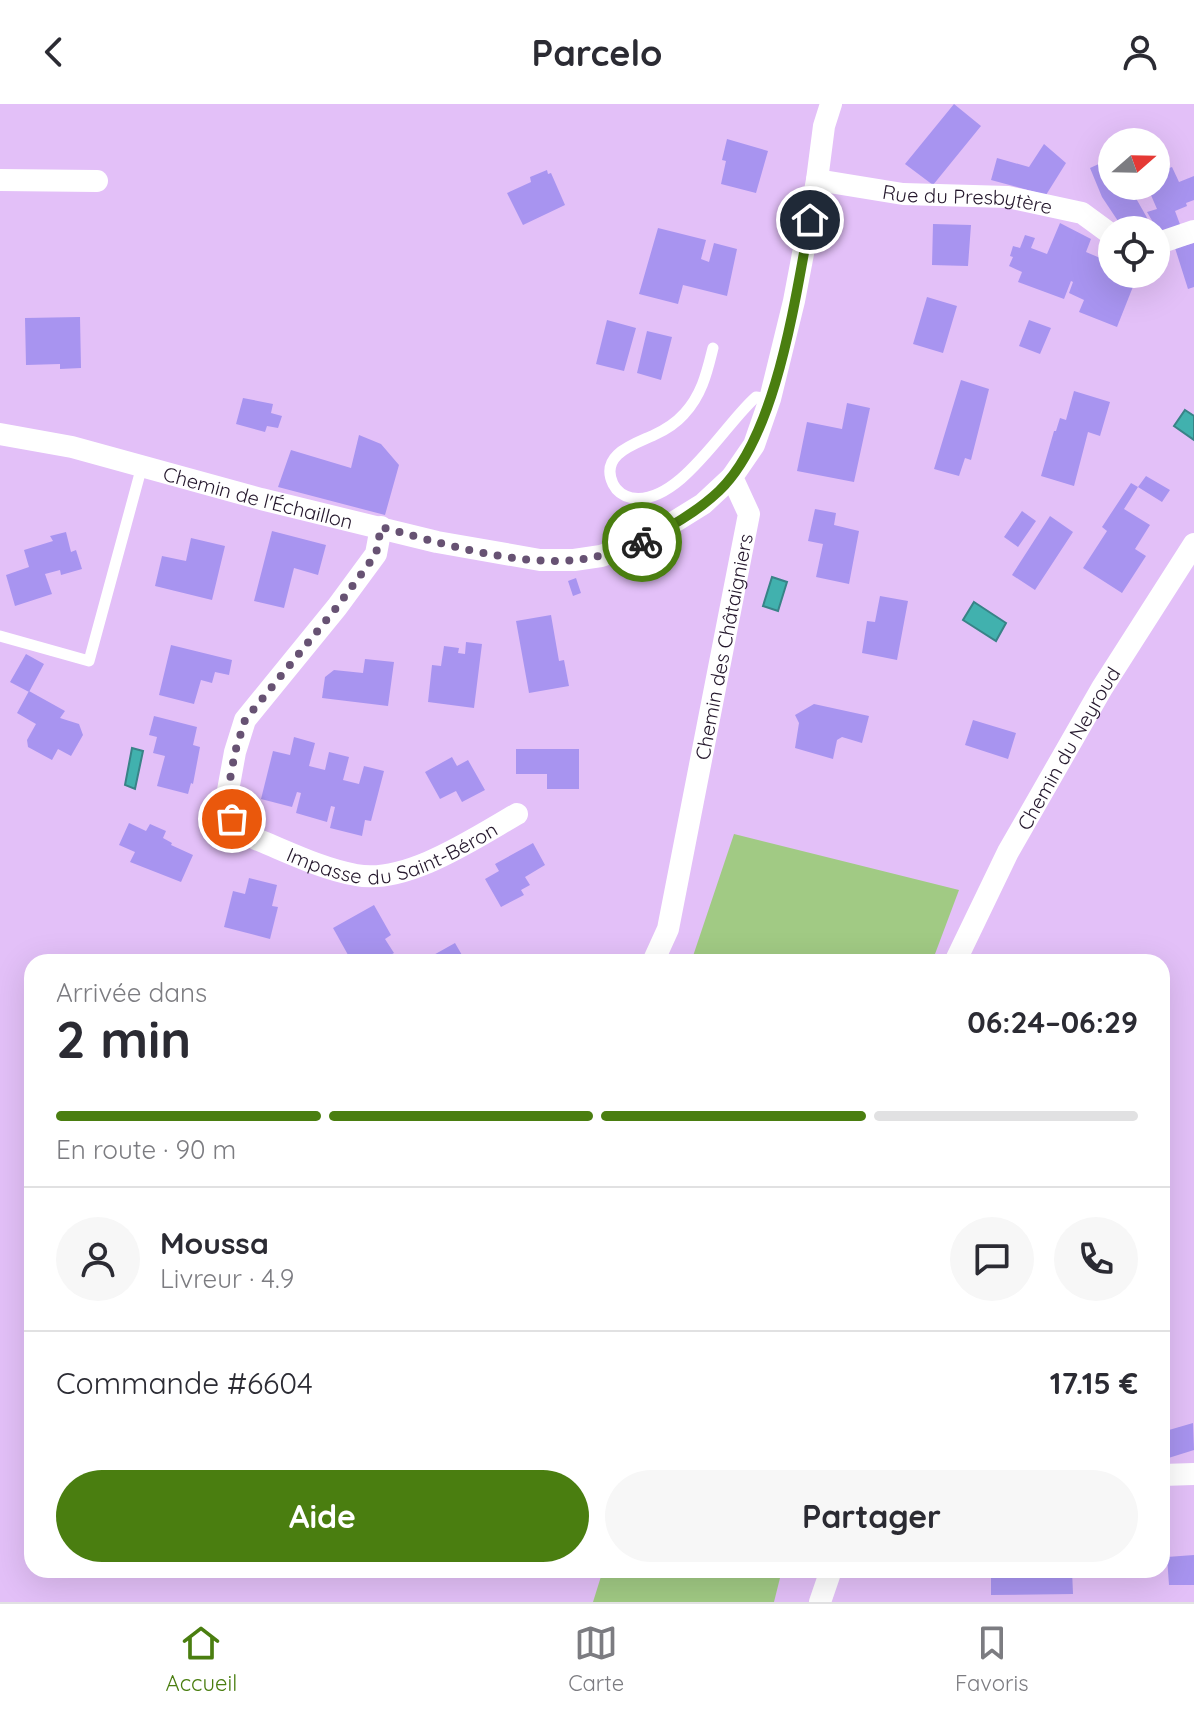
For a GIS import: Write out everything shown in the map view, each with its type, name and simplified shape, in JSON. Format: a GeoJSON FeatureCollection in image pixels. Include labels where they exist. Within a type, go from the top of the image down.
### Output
{"type":"FeatureCollection","features":[{"type":"Feature","properties":{"kind":"street"},"geometry":{"type":"LineString","coordinates":[[732,477],[754,445],[770,399],[794,301],[824,126],[831,104]]}},
{"type":"Feature","properties":{"kind":"street"},"geometry":{"type":"LineString","coordinates":[[0,180],[97,181]]}},
{"type":"Feature","properties":{"kind":"street","name":"Rue du Presbytère"},"geometry":{"type":"LineString","coordinates":[[817,180],[903,194],[998,196],[1082,213],[1098,225]]}},
{"type":"Feature","properties":{"kind":"street"},"geometry":{"type":"LineString","coordinates":[[1170,239],[1194,231]]}},
{"type":"Feature","properties":{"kind":"street","name":"Chemin de l'Échaillon"},"geometry":{"type":"LineString","coordinates":[[0,434],[72,447],[261,499],[437,542],[540,560],[601,556],[642,542],[703,504],[732,477]]}},
{"type":"Feature","properties":{"kind":"street","name":"Chemin des Châtaigniers"},"geometry":{"type":"LineString","coordinates":[[657,954],[668,929],[749,514],[732,477]]}},
{"type":"Feature","properties":{"kind":"street","name":"Impasse du Saint-Béron"},"geometry":{"type":"LineString","coordinates":[[381,527],[376,554],[245,720],[227,796],[232,819],[256,839],[358,876],[387,875],[439,859],[517,814]]}},
{"type":"Feature","properties":{"kind":"street","name":"Chemin du Neyroud"},"geometry":{"type":"LineString","coordinates":[[959,954],[1008,852],[1102,688],[1194,544]]}},
{"type":"Feature","properties":{"kind":"street"},"geometry":{"type":"LineString","coordinates":[[1170,1475],[1194,1474]]}},
{"type":"Feature","properties":{"kind":"street"},"geometry":{"type":"LineString","coordinates":[[820,1602],[828,1578]]}},
{"type":"Feature","properties":{"kind":"lane"},"geometry":{"type":"LineString","coordinates":[[713,348],[704,384],[683,416],[669,428],[620,451],[612,461],[612,483],[621,494],[637,499],[650,497],[668,487],[707,455],[756,397],[770,399]]}},
{"type":"Feature","properties":{"kind":"lane"},"geometry":{"type":"LineString","coordinates":[[0,636],[89,661],[142,466]]}},
{"type":"Feature","properties":{"kind":"shaded area"},"geometry":{"type":"Polygon","coordinates":[[[1185,410],[1194,416],[1194,440],[1174,426],[1185,410]]]}},
{"type":"Feature","properties":{"kind":"shaded area"},"geometry":{"type":"Polygon","coordinates":[[[772,577],[787,582],[778,611],[763,606],[772,577]]]}},
{"type":"Feature","properties":{"kind":"shaded area"},"geometry":{"type":"Polygon","coordinates":[[[974,602],[1006,623],[996,641],[963,620],[974,602]]]}},
{"type":"Feature","properties":{"kind":"shaded area"},"geometry":{"type":"Polygon","coordinates":[[[132,748],[143,751],[135,789],[125,785],[132,748]]]}},
{"type":"Feature","properties":{"kind":"shaded area"},"geometry":{"type":"Polygon","coordinates":[[[734,834],[959,890],[935,954],[694,954],[734,834]]]}},
{"type":"Feature","properties":{"kind":"shaded area"},"geometry":{"type":"Polygon","coordinates":[[[600,1578],[780,1578],[774,1602],[593,1602],[600,1578]]]}},
{"type":"Feature","properties":{"kind":"building"},"geometry":{"type":"Polygon","coordinates":[[[954,104],[981,126],[933,185],[905,164],[954,104]]]}},
{"type":"Feature","properties":{"kind":"building"},"geometry":{"type":"Polygon","coordinates":[[[727,139],[768,151],[756,193],[721,184],[727,139]]]}},
{"type":"Feature","properties":{"kind":"building"},"geometry":{"type":"Polygon","coordinates":[[[1044,144],[1066,163],[1046,195],[991,180],[997,158],[1029,167],[1044,144]]]}},
{"type":"Feature","properties":{"kind":"building"},"geometry":{"type":"Polygon","coordinates":[[[1098,164],[1098,187],[1090,168],[1098,164]]]}},
{"type":"Feature","properties":{"kind":"building"},"geometry":{"type":"Polygon","coordinates":[[[1170,168],[1179,182],[1194,176],[1194,200],[1175,211],[1181,227],[1170,232],[1170,216],[1149,216],[1147,212],[1157,209],[1153,200],[1170,200],[1170,168]]]}},
{"type":"Feature","properties":{"kind":"building"},"geometry":{"type":"Polygon","coordinates":[[[547,170],[565,205],[523,225],[507,193],[531,182],[530,177],[547,170]]]}},
{"type":"Feature","properties":{"kind":"building"},"geometry":{"type":"Polygon","coordinates":[[[1104,200],[1137,200],[1146,216],[1115,216],[1104,200]]]}},
{"type":"Feature","properties":{"kind":"building"},"geometry":{"type":"Polygon","coordinates":[[[1060,223],[1091,239],[1086,252],[1098,257],[1098,288],[1132,288],[1117,327],[1079,312],[1084,300],[1069,293],[1071,281],[1064,299],[1018,282],[1022,272],[1009,266],[1013,246],[1020,248],[1025,235],[1035,238],[1031,248],[1047,254],[1060,223]]]}},
{"type":"Feature","properties":{"kind":"building"},"geometry":{"type":"Polygon","coordinates":[[[933,224],[971,225],[968,266],[932,265],[933,224]]]}},
{"type":"Feature","properties":{"kind":"building"},"geometry":{"type":"Polygon","coordinates":[[[658,228],[706,240],[701,259],[709,262],[714,243],[737,249],[727,296],[683,285],[678,304],[639,294],[658,228]]]}},
{"type":"Feature","properties":{"kind":"building"},"geometry":{"type":"Polygon","coordinates":[[[1194,243],[1194,287],[1188,289],[1175,248],[1194,243]]]}},
{"type":"Feature","properties":{"kind":"building"},"geometry":{"type":"Polygon","coordinates":[[[927,297],[957,306],[943,353],[913,344],[927,297]]]}},
{"type":"Feature","properties":{"kind":"building"},"geometry":{"type":"Polygon","coordinates":[[[80,317],[81,368],[60,369],[60,364],[26,365],[25,318],[80,317]]]}},
{"type":"Feature","properties":{"kind":"building"},"geometry":{"type":"Polygon","coordinates":[[[607,320],[636,328],[624,371],[596,364],[607,320]]]}},
{"type":"Feature","properties":{"kind":"building"},"geometry":{"type":"Polygon","coordinates":[[[1029,320],[1051,328],[1040,354],[1019,346],[1029,320]]]}},
{"type":"Feature","properties":{"kind":"building"},"geometry":{"type":"Polygon","coordinates":[[[647,331],[672,337],[661,380],[637,373],[647,331]]]}},
{"type":"Feature","properties":{"kind":"building"},"geometry":{"type":"Polygon","coordinates":[[[961,380],[989,389],[971,460],[965,458],[959,476],[934,469],[961,380]]]}},
{"type":"Feature","properties":{"kind":"building"},"geometry":{"type":"Polygon","coordinates":[[[1074,391],[1110,402],[1100,436],[1088,432],[1074,486],[1041,476],[1054,431],[1060,418],[1066,420],[1074,391]]]}},
{"type":"Feature","properties":{"kind":"building"},"geometry":{"type":"Polygon","coordinates":[[[243,398],[273,404],[271,413],[282,416],[278,428],[267,426],[265,432],[236,424],[243,398]]]}},
{"type":"Feature","properties":{"kind":"building"},"geometry":{"type":"Polygon","coordinates":[[[847,403],[870,408],[854,482],[797,471],[807,422],[842,429],[847,403]]]}},
{"type":"Feature","properties":{"kind":"building"},"geometry":{"type":"Polygon","coordinates":[[[359,435],[381,444],[399,465],[385,515],[278,487],[291,450],[351,468],[359,435]]]}},
{"type":"Feature","properties":{"kind":"building"},"geometry":{"type":"Polygon","coordinates":[[[1146,476],[1170,490],[1162,502],[1138,487],[1146,476]]]}},
{"type":"Feature","properties":{"kind":"building"},"geometry":{"type":"Polygon","coordinates":[[[1131,483],[1138,487],[1124,509],[1150,525],[1135,549],[1146,556],[1122,593],[1083,568],[1107,531],[1102,527],[1131,483]]]}},
{"type":"Feature","properties":{"kind":"building"},"geometry":{"type":"Polygon","coordinates":[[[815,509],[836,513],[834,525],[859,531],[849,584],[816,577],[823,544],[808,541],[815,509]]]}},
{"type":"Feature","properties":{"kind":"building"},"geometry":{"type":"Polygon","coordinates":[[[1022,511],[1036,521],[1018,547],[1004,537],[1022,511]]]}},
{"type":"Feature","properties":{"kind":"building"},"geometry":{"type":"Polygon","coordinates":[[[1050,516],[1073,532],[1035,590],[1012,575],[1050,516]]]}},
{"type":"Feature","properties":{"kind":"building"},"geometry":{"type":"Polygon","coordinates":[[[272,531],[326,545],[318,575],[294,568],[284,608],[254,601],[272,531]]]}},
{"type":"Feature","properties":{"kind":"building"},"geometry":{"type":"Polygon","coordinates":[[[66,532],[71,552],[76,550],[82,569],[61,575],[60,570],[45,574],[52,594],[15,606],[6,575],[29,567],[24,550],[53,541],[50,536],[66,532]]]}},
{"type":"Feature","properties":{"kind":"building"},"geometry":{"type":"Polygon","coordinates":[[[191,538],[225,546],[212,600],[155,586],[162,556],[186,561],[191,538]]]}},
{"type":"Feature","properties":{"kind":"building"},"geometry":{"type":"Polygon","coordinates":[[[576,578],[581,593],[573,596],[568,581],[576,578]]]}},
{"type":"Feature","properties":{"kind":"building"},"geometry":{"type":"Polygon","coordinates":[[[880,596],[908,601],[897,660],[862,653],[867,621],[875,622],[880,596]]]}},
{"type":"Feature","properties":{"kind":"building"},"geometry":{"type":"Polygon","coordinates":[[[551,615],[559,661],[564,660],[569,686],[529,693],[516,621],[551,615]]]}},
{"type":"Feature","properties":{"kind":"building"},"geometry":{"type":"Polygon","coordinates":[[[466,642],[482,644],[474,708],[428,702],[432,665],[441,666],[444,646],[459,648],[458,653],[465,654],[466,642]]]}},
{"type":"Feature","properties":{"kind":"building"},"geometry":{"type":"Polygon","coordinates":[[[171,645],[232,660],[229,675],[215,672],[212,683],[201,680],[194,704],[159,695],[171,645]]]}},
{"type":"Feature","properties":{"kind":"building"},"geometry":{"type":"Polygon","coordinates":[[[26,654],[44,664],[29,692],[10,682],[26,654]]]}},
{"type":"Feature","properties":{"kind":"building"},"geometry":{"type":"Polygon","coordinates":[[[365,659],[394,662],[388,706],[322,698],[325,677],[334,670],[363,673],[365,659]]]}},
{"type":"Feature","properties":{"kind":"building"},"geometry":{"type":"Polygon","coordinates":[[[29,691],[65,711],[60,718],[79,724],[83,735],[71,756],[58,749],[52,760],[28,747],[27,740],[36,724],[17,713],[29,691]]]}},
{"type":"Feature","properties":{"kind":"building"},"geometry":{"type":"Polygon","coordinates":[[[814,704],[869,716],[862,743],[842,737],[837,740],[833,759],[795,748],[799,723],[795,715],[814,704]]]}},
{"type":"Feature","properties":{"kind":"building"},"geometry":{"type":"Polygon","coordinates":[[[154,716],[197,727],[193,745],[200,747],[188,794],[157,786],[165,756],[153,753],[157,737],[149,735],[154,716]]]}},
{"type":"Feature","properties":{"kind":"building"},"geometry":{"type":"Polygon","coordinates":[[[973,720],[1016,733],[1008,759],[965,745],[973,720]]]}},
{"type":"Feature","properties":{"kind":"building"},"geometry":{"type":"Polygon","coordinates":[[[294,737],[315,743],[309,766],[325,770],[329,752],[349,757],[343,780],[359,784],[364,766],[384,771],[371,821],[365,820],[362,836],[330,828],[335,807],[331,806],[327,822],[296,813],[301,793],[297,792],[292,807],[261,799],[273,751],[290,755],[294,737]]]}},
{"type":"Feature","properties":{"kind":"building"},"geometry":{"type":"Polygon","coordinates":[[[516,749],[579,749],[579,789],[547,789],[547,774],[516,774],[516,749]]]}},
{"type":"Feature","properties":{"kind":"building"},"geometry":{"type":"Polygon","coordinates":[[[452,757],[457,766],[468,760],[485,790],[462,802],[456,791],[440,799],[425,772],[452,757]]]}},
{"type":"Feature","properties":{"kind":"building"},"geometry":{"type":"Polygon","coordinates":[[[129,823],[146,831],[150,824],[166,831],[163,838],[193,855],[181,882],[130,862],[135,852],[119,845],[129,823]]]}},
{"type":"Feature","properties":{"kind":"building"},"geometry":{"type":"Polygon","coordinates":[[[533,843],[545,865],[525,877],[530,885],[521,890],[524,895],[501,907],[485,879],[499,871],[495,864],[533,843]]]}},
{"type":"Feature","properties":{"kind":"building"},"geometry":{"type":"Polygon","coordinates":[[[249,878],[277,885],[272,906],[278,907],[270,939],[224,927],[233,891],[245,894],[249,878]]]}},
{"type":"Feature","properties":{"kind":"building"},"geometry":{"type":"Polygon","coordinates":[[[374,905],[391,935],[385,939],[394,953],[348,954],[333,928],[374,905]]]}},
{"type":"Feature","properties":{"kind":"building"},"geometry":{"type":"Polygon","coordinates":[[[455,943],[461,954],[435,954],[455,943]]]}},
{"type":"Feature","properties":{"kind":"building"},"geometry":{"type":"Polygon","coordinates":[[[1193,1423],[1194,1450],[1170,1458],[1170,1430],[1193,1423]]]}},
{"type":"Feature","properties":{"kind":"building"},"geometry":{"type":"Polygon","coordinates":[[[1194,1555],[1194,1585],[1169,1585],[1170,1557],[1194,1555]]]}},
{"type":"Feature","properties":{"kind":"building"},"geometry":{"type":"Polygon","coordinates":[[[991,1578],[1072,1578],[1073,1594],[991,1595],[991,1578]]]}},
{"type":"Feature","properties":{"kind":"way so far"},"geometry":{"type":"LineString","coordinates":[[232,819],[227,796],[245,720],[376,554],[381,527],[437,542],[540,560],[601,556],[642,542]]}},
{"type":"Feature","properties":{"kind":"route"},"geometry":{"type":"LineString","coordinates":[[642,542],[684,518],[719,492],[754,445],[770,399],[810,220]]}}]}
